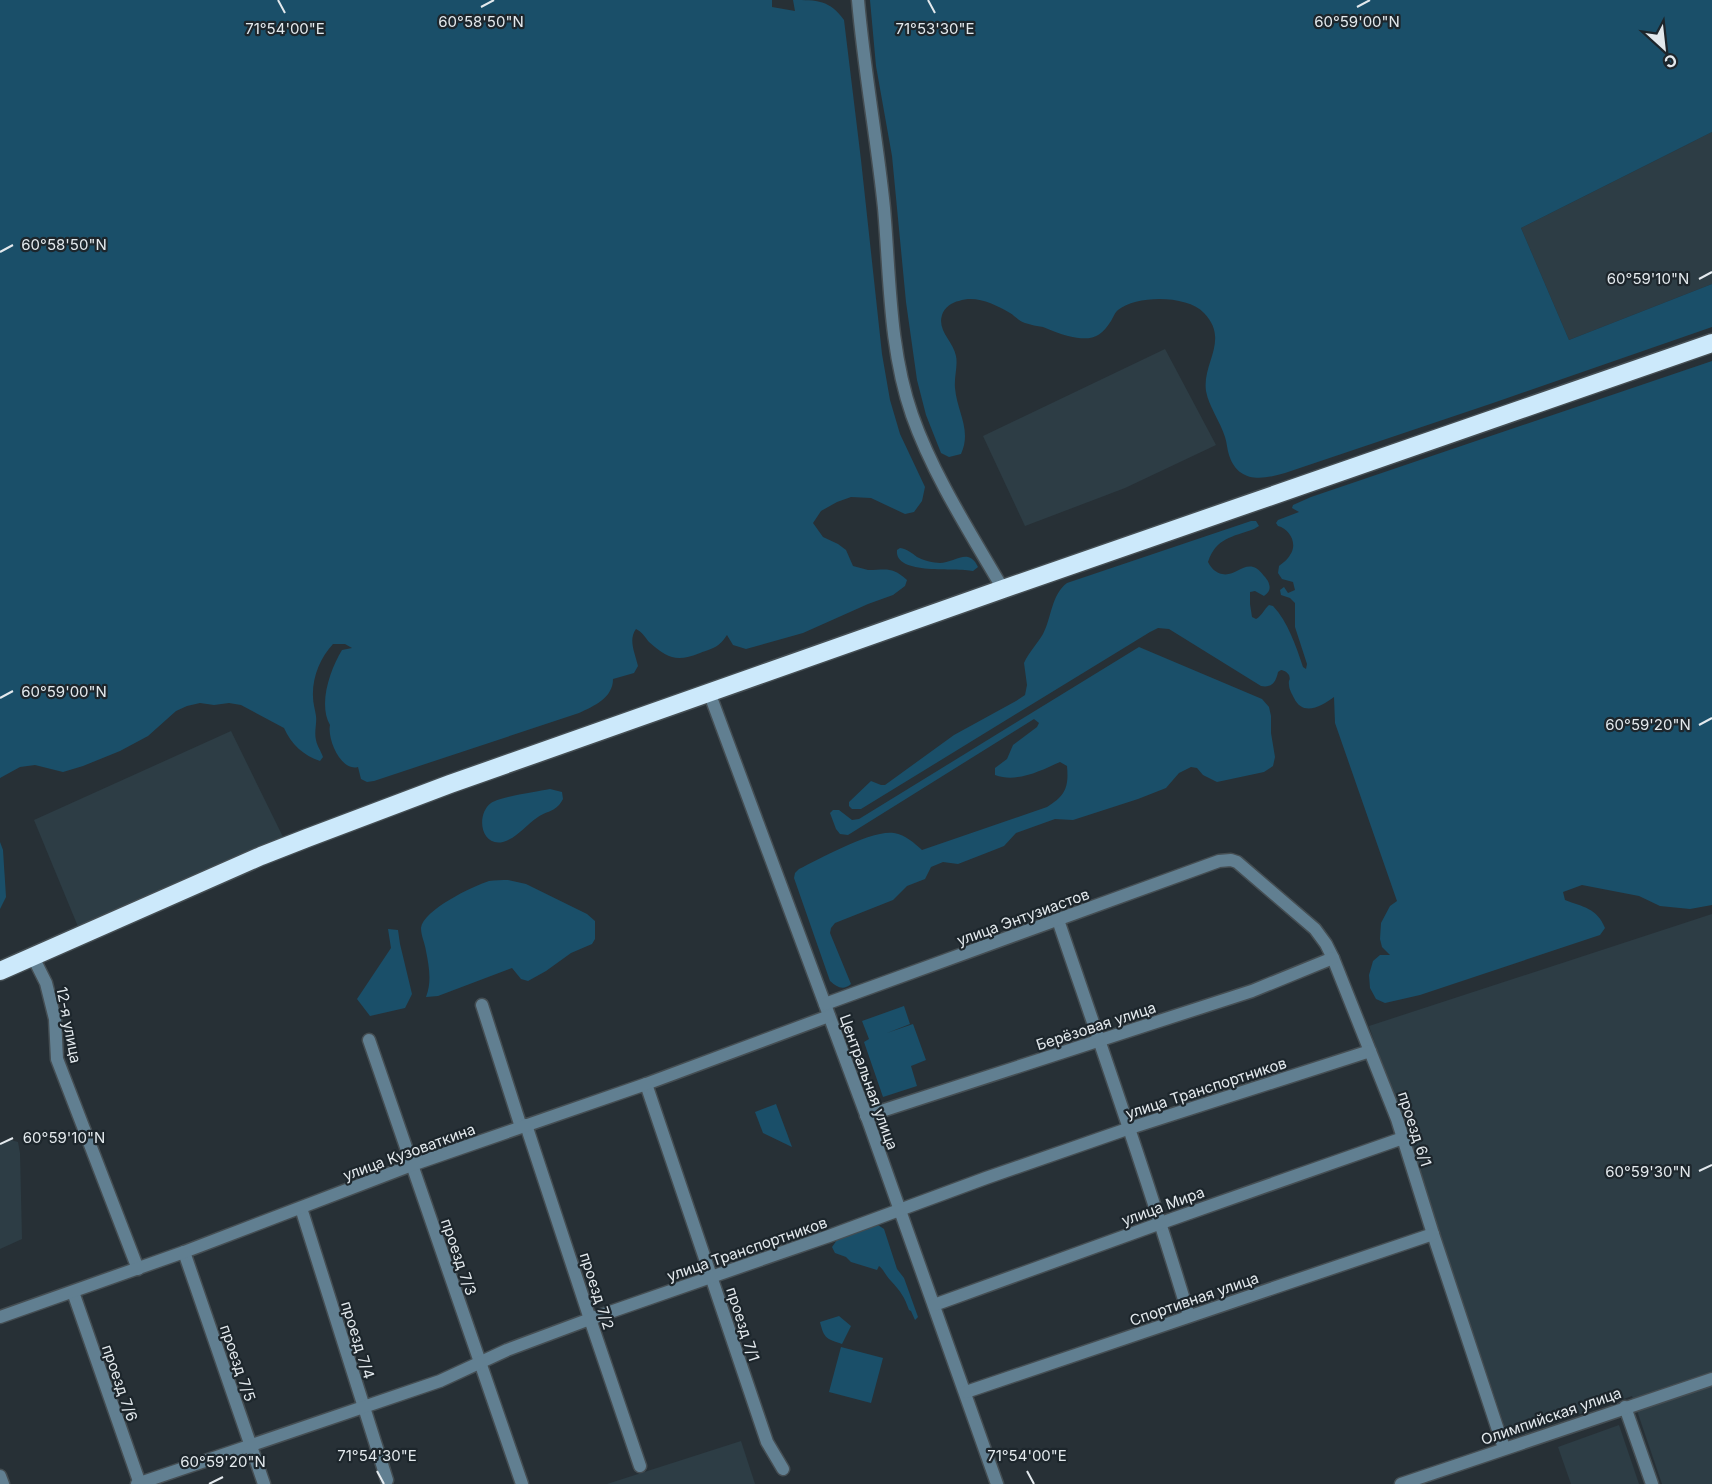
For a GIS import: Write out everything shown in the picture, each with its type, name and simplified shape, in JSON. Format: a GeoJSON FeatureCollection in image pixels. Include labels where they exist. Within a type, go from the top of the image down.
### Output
{"type":"FeatureCollection","features":[{"type":"Feature","properties":{"kind":"highway"},"geometry":{"type":"LineString","coordinates":[[0,971],[307,838],[472,776],[1712,343]]}},
{"type":"Feature","properties":{"kind":"street"},"geometry":{"type":"LineString","coordinates":[[858,0],[884,207],[894,335],[902,380],[912,416],[927,449],[970,534],[1003,589]]}},
{"type":"Feature","properties":{"kind":"street","name":"Центральная улица"},"geometry":{"type":"LineString","coordinates":[[709,692],[866,1116],[997,1484]]}},
{"type":"Feature","properties":{"kind":"street","name":"улица Энтузиастов"},"geometry":{"type":"LineString","coordinates":[[827,1010],[1058,920],[1219,861],[1231,860]]}},
{"type":"Feature","properties":{"kind":"street","name":"проезд 6/1"},"geometry":{"type":"LineString","coordinates":[[1231,860],[1237,862],[1315,929],[1333,958],[1387,1092],[1504,1448]]}},
{"type":"Feature","properties":{"kind":"street"},"geometry":{"type":"LineString","coordinates":[[1058,920],[1130,1128],[1189,1317]]}},
{"type":"Feature","properties":{"kind":"street","name":"12-я улица"},"geometry":{"type":"LineString","coordinates":[[33,957],[45,983],[53,1010],[57,1059],[138,1269]]}},
{"type":"Feature","properties":{"kind":"street","name":"Берёзовая улица"},"geometry":{"type":"LineString","coordinates":[[866,1116],[1252,991],[1333,958]]}},
{"type":"Feature","properties":{"kind":"street","name":"проезд 7/2"},"geometry":{"type":"LineString","coordinates":[[482,1005],[640,1466]]}},
{"type":"Feature","properties":{"kind":"street","name":"улица Кузоваткина"},"geometry":{"type":"LineString","coordinates":[[0,1317],[301,1209],[412,1165],[646,1084],[827,1010]]}},
{"type":"Feature","properties":{"kind":"street","name":"проезд 7/3"},"geometry":{"type":"LineString","coordinates":[[369,1040],[522,1484]]}},
{"type":"Feature","properties":{"kind":"street","name":"улица Транспортников"},"geometry":{"type":"LineString","coordinates":[[139,1484],[440,1381],[507,1350],[590,1319],[986,1178],[1130,1128],[1370,1051]]}},
{"type":"Feature","properties":{"kind":"street","name":"проезд 7/1"},"geometry":{"type":"LineString","coordinates":[[646,1084],[767,1442],[783,1469]]}},
{"type":"Feature","properties":{"kind":"street","name":"улица Мира"},"geometry":{"type":"LineString","coordinates":[[934,1305],[1403,1138]]}},
{"type":"Feature","properties":{"kind":"street","name":"проезд 7/4"},"geometry":{"type":"LineString","coordinates":[[301,1209],[387,1480]]}},
{"type":"Feature","properties":{"kind":"street","name":"Спортивная улица"},"geometry":{"type":"LineString","coordinates":[[966,1392],[1433,1234]]}},
{"type":"Feature","properties":{"kind":"street","name":"проезд 7/5"},"geometry":{"type":"LineString","coordinates":[[184,1252],[264,1484]]}},
{"type":"Feature","properties":{"kind":"street","name":"проезд 7/6"},"geometry":{"type":"LineString","coordinates":[[73,1292],[139,1484]]}},
{"type":"Feature","properties":{"kind":"street","name":"Олимпийская улица"},"geometry":{"type":"LineString","coordinates":[[1401,1484],[1712,1378]]}},
{"type":"Feature","properties":{"kind":"street"},"geometry":{"type":"LineString","coordinates":[[1625,1407],[1652,1484]]}},
{"type":"Feature","properties":{"kind":"street"},"geometry":{"type":"LineString","coordinates":[[0,1476],[3,1484]]}},
{"type":"Feature","properties":{"kind":"shaded area"},"geometry":{"type":"Polygon","coordinates":[[[0,0],[772,0],[772,7],[795,11],[793,0],[822,2],[834,8],[844,20],[882,354],[890,400],[900,434],[925,487],[922,501],[914,512],[905,514],[871,498],[851,497],[821,511],[813,523],[823,537],[846,550],[853,566],[868,570],[893,571],[907,580],[905,586],[893,595],[803,633],[746,649],[733,645],[727,635],[719,645],[709,650],[692,656],[673,657],[656,648],[636,629],[632,642],[638,666],[634,673],[613,679],[610,691],[596,704],[579,713],[374,781],[367,782],[361,779],[358,767],[346,765],[341,760],[331,738],[325,697],[330,677],[342,650],[352,648],[345,644],[333,644],[328,650],[314,683],[315,737],[323,757],[320,761],[299,749],[284,728],[241,705],[200,703],[176,711],[148,736],[120,751],[83,766],[63,772],[35,765],[20,767],[0,778],[0,0]]]}},
{"type":"Feature","properties":{"kind":"shaded area"},"geometry":{"type":"Polygon","coordinates":[[[870,0],[1712,0],[1712,132],[1521,228],[1569,340],[1712,284],[1712,327],[1285,473],[1260,478],[1238,471],[1229,455],[1226,439],[1206,391],[1215,333],[1204,313],[1196,307],[1174,300],[1137,302],[1117,311],[1103,332],[1093,337],[1082,338],[1025,323],[985,301],[965,299],[949,306],[943,312],[941,321],[943,331],[956,356],[956,397],[965,437],[961,454],[949,457],[941,453],[926,415],[917,380],[906,302],[892,156],[876,66],[870,0]]]}},
{"type":"Feature","properties":{"kind":"shaded area"},"geometry":{"type":"Polygon","coordinates":[[[1712,132],[1712,284],[1569,340],[1521,228],[1712,132]]]}},
{"type":"Feature","properties":{"kind":"shaded area"},"geometry":{"type":"Polygon","coordinates":[[[1165,349],[1216,445],[1125,488],[1025,526],[983,436],[1165,349]]]}},
{"type":"Feature","properties":{"kind":"shaded area"},"geometry":{"type":"Polygon","coordinates":[[[1712,361],[1712,905],[1690,909],[1660,906],[1639,896],[1582,885],[1563,892],[1565,900],[1589,909],[1598,916],[1605,928],[1600,935],[1420,995],[1385,1003],[1376,999],[1370,988],[1369,975],[1373,961],[1380,955],[1390,955],[1382,947],[1381,923],[1390,906],[1397,901],[1335,723],[1334,697],[1313,708],[1302,707],[1289,687],[1289,675],[1285,671],[1278,672],[1271,685],[1261,686],[1169,629],[1158,628],[1150,632],[861,809],[852,809],[849,806],[849,802],[871,781],[885,785],[954,735],[1025,695],[1027,685],[1024,663],[1043,634],[1055,600],[1067,583],[1256,521],[1259,526],[1220,543],[1208,562],[1214,570],[1220,573],[1233,573],[1243,568],[1253,567],[1265,577],[1270,586],[1267,594],[1264,596],[1255,591],[1250,592],[1252,617],[1256,619],[1269,605],[1273,606],[1287,627],[1303,667],[1306,669],[1307,664],[1295,627],[1295,603],[1290,598],[1281,595],[1280,590],[1284,587],[1288,593],[1295,590],[1293,582],[1282,579],[1278,573],[1279,566],[1292,551],[1293,542],[1286,530],[1276,523],[1278,520],[1299,512],[1292,508],[1293,505],[1712,361]]]}},
{"type":"Feature","properties":{"kind":"shaded area"},"geometry":{"type":"Polygon","coordinates":[[[900,548],[919,558],[935,562],[943,563],[968,557],[978,567],[973,571],[916,567],[905,564],[899,558],[897,550],[900,548]]]}},
{"type":"Feature","properties":{"kind":"shaded area"},"geometry":{"type":"Polygon","coordinates":[[[1139,647],[1262,699],[1269,707],[1271,716],[1275,757],[1273,766],[1264,772],[1217,782],[1203,775],[1197,768],[1191,767],[1179,773],[1166,788],[1138,799],[1073,820],[1055,819],[1016,833],[1004,846],[958,864],[943,862],[931,867],[925,879],[907,886],[893,900],[835,923],[830,933],[851,984],[840,987],[830,981],[794,878],[799,869],[860,840],[885,833],[898,834],[922,850],[1047,807],[1064,791],[1067,766],[1060,762],[1036,772],[1012,778],[995,775],[995,768],[1007,759],[1013,745],[1037,727],[1039,723],[1034,719],[848,835],[840,834],[830,813],[833,810],[839,810],[852,820],[859,819],[1139,647]]]}},
{"type":"Feature","properties":{"kind":"shaded area"},"geometry":{"type":"Polygon","coordinates":[[[231,731],[283,837],[79,929],[34,820],[231,731]]]}},
{"type":"Feature","properties":{"kind":"shaded area"},"geometry":{"type":"Polygon","coordinates":[[[550,789],[562,792],[563,799],[555,809],[538,817],[503,842],[489,840],[485,835],[483,814],[491,803],[511,796],[550,789]]]}},
{"type":"Feature","properties":{"kind":"shaded area"},"geometry":{"type":"Polygon","coordinates":[[[0,842],[3,850],[6,897],[0,909],[0,842]]]}},
{"type":"Feature","properties":{"kind":"shaded area"},"geometry":{"type":"Polygon","coordinates":[[[508,880],[526,884],[587,914],[595,921],[595,939],[592,944],[571,953],[528,981],[521,979],[512,968],[438,996],[426,997],[429,974],[421,931],[424,921],[439,907],[472,888],[489,881],[508,880]]]}},
{"type":"Feature","properties":{"kind":"shaded area"},"geometry":{"type":"Polygon","coordinates":[[[1712,914],[1712,1484],[1662,1484],[1632,1396],[1509,1439],[1369,1026],[1712,914]]]}},
{"type":"Feature","properties":{"kind":"shaded area"},"geometry":{"type":"Polygon","coordinates":[[[388,929],[398,930],[412,994],[405,1008],[370,1016],[357,999],[391,948],[388,929]]]}},
{"type":"Feature","properties":{"kind":"shaded area"},"geometry":{"type":"Polygon","coordinates":[[[904,1006],[910,1024],[887,1033],[913,1024],[926,1060],[911,1066],[917,1086],[883,1097],[864,1042],[869,1039],[862,1021],[904,1006]]]}},
{"type":"Feature","properties":{"kind":"shaded area"},"geometry":{"type":"Polygon","coordinates":[[[776,1104],[792,1147],[763,1133],[755,1112],[776,1104]]]}},
{"type":"Feature","properties":{"kind":"shaded area"},"geometry":{"type":"Polygon","coordinates":[[[11,1140],[18,1142],[20,1153],[22,1239],[0,1249],[0,1143],[11,1140]]]}},
{"type":"Feature","properties":{"kind":"shaded area"},"geometry":{"type":"Polygon","coordinates":[[[878,1225],[884,1229],[897,1269],[904,1278],[918,1317],[915,1320],[902,1294],[879,1266],[877,1270],[851,1262],[846,1257],[835,1253],[832,1247],[837,1240],[878,1225]]]}},
{"type":"Feature","properties":{"kind":"shaded area"},"geometry":{"type":"Polygon","coordinates":[[[839,1316],[851,1326],[842,1344],[827,1338],[820,1322],[839,1316]]]}},
{"type":"Feature","properties":{"kind":"shaded area"},"geometry":{"type":"Polygon","coordinates":[[[841,1347],[883,1358],[871,1403],[829,1392],[841,1347]]]}},
{"type":"Feature","properties":{"kind":"shaded area"},"geometry":{"type":"Polygon","coordinates":[[[1619,1425],[1639,1484],[1571,1484],[1558,1447],[1619,1425]]]}},
{"type":"Feature","properties":{"kind":"shaded area"},"geometry":{"type":"Polygon","coordinates":[[[741,1441],[755,1484],[607,1484],[741,1441]]]}}]}
